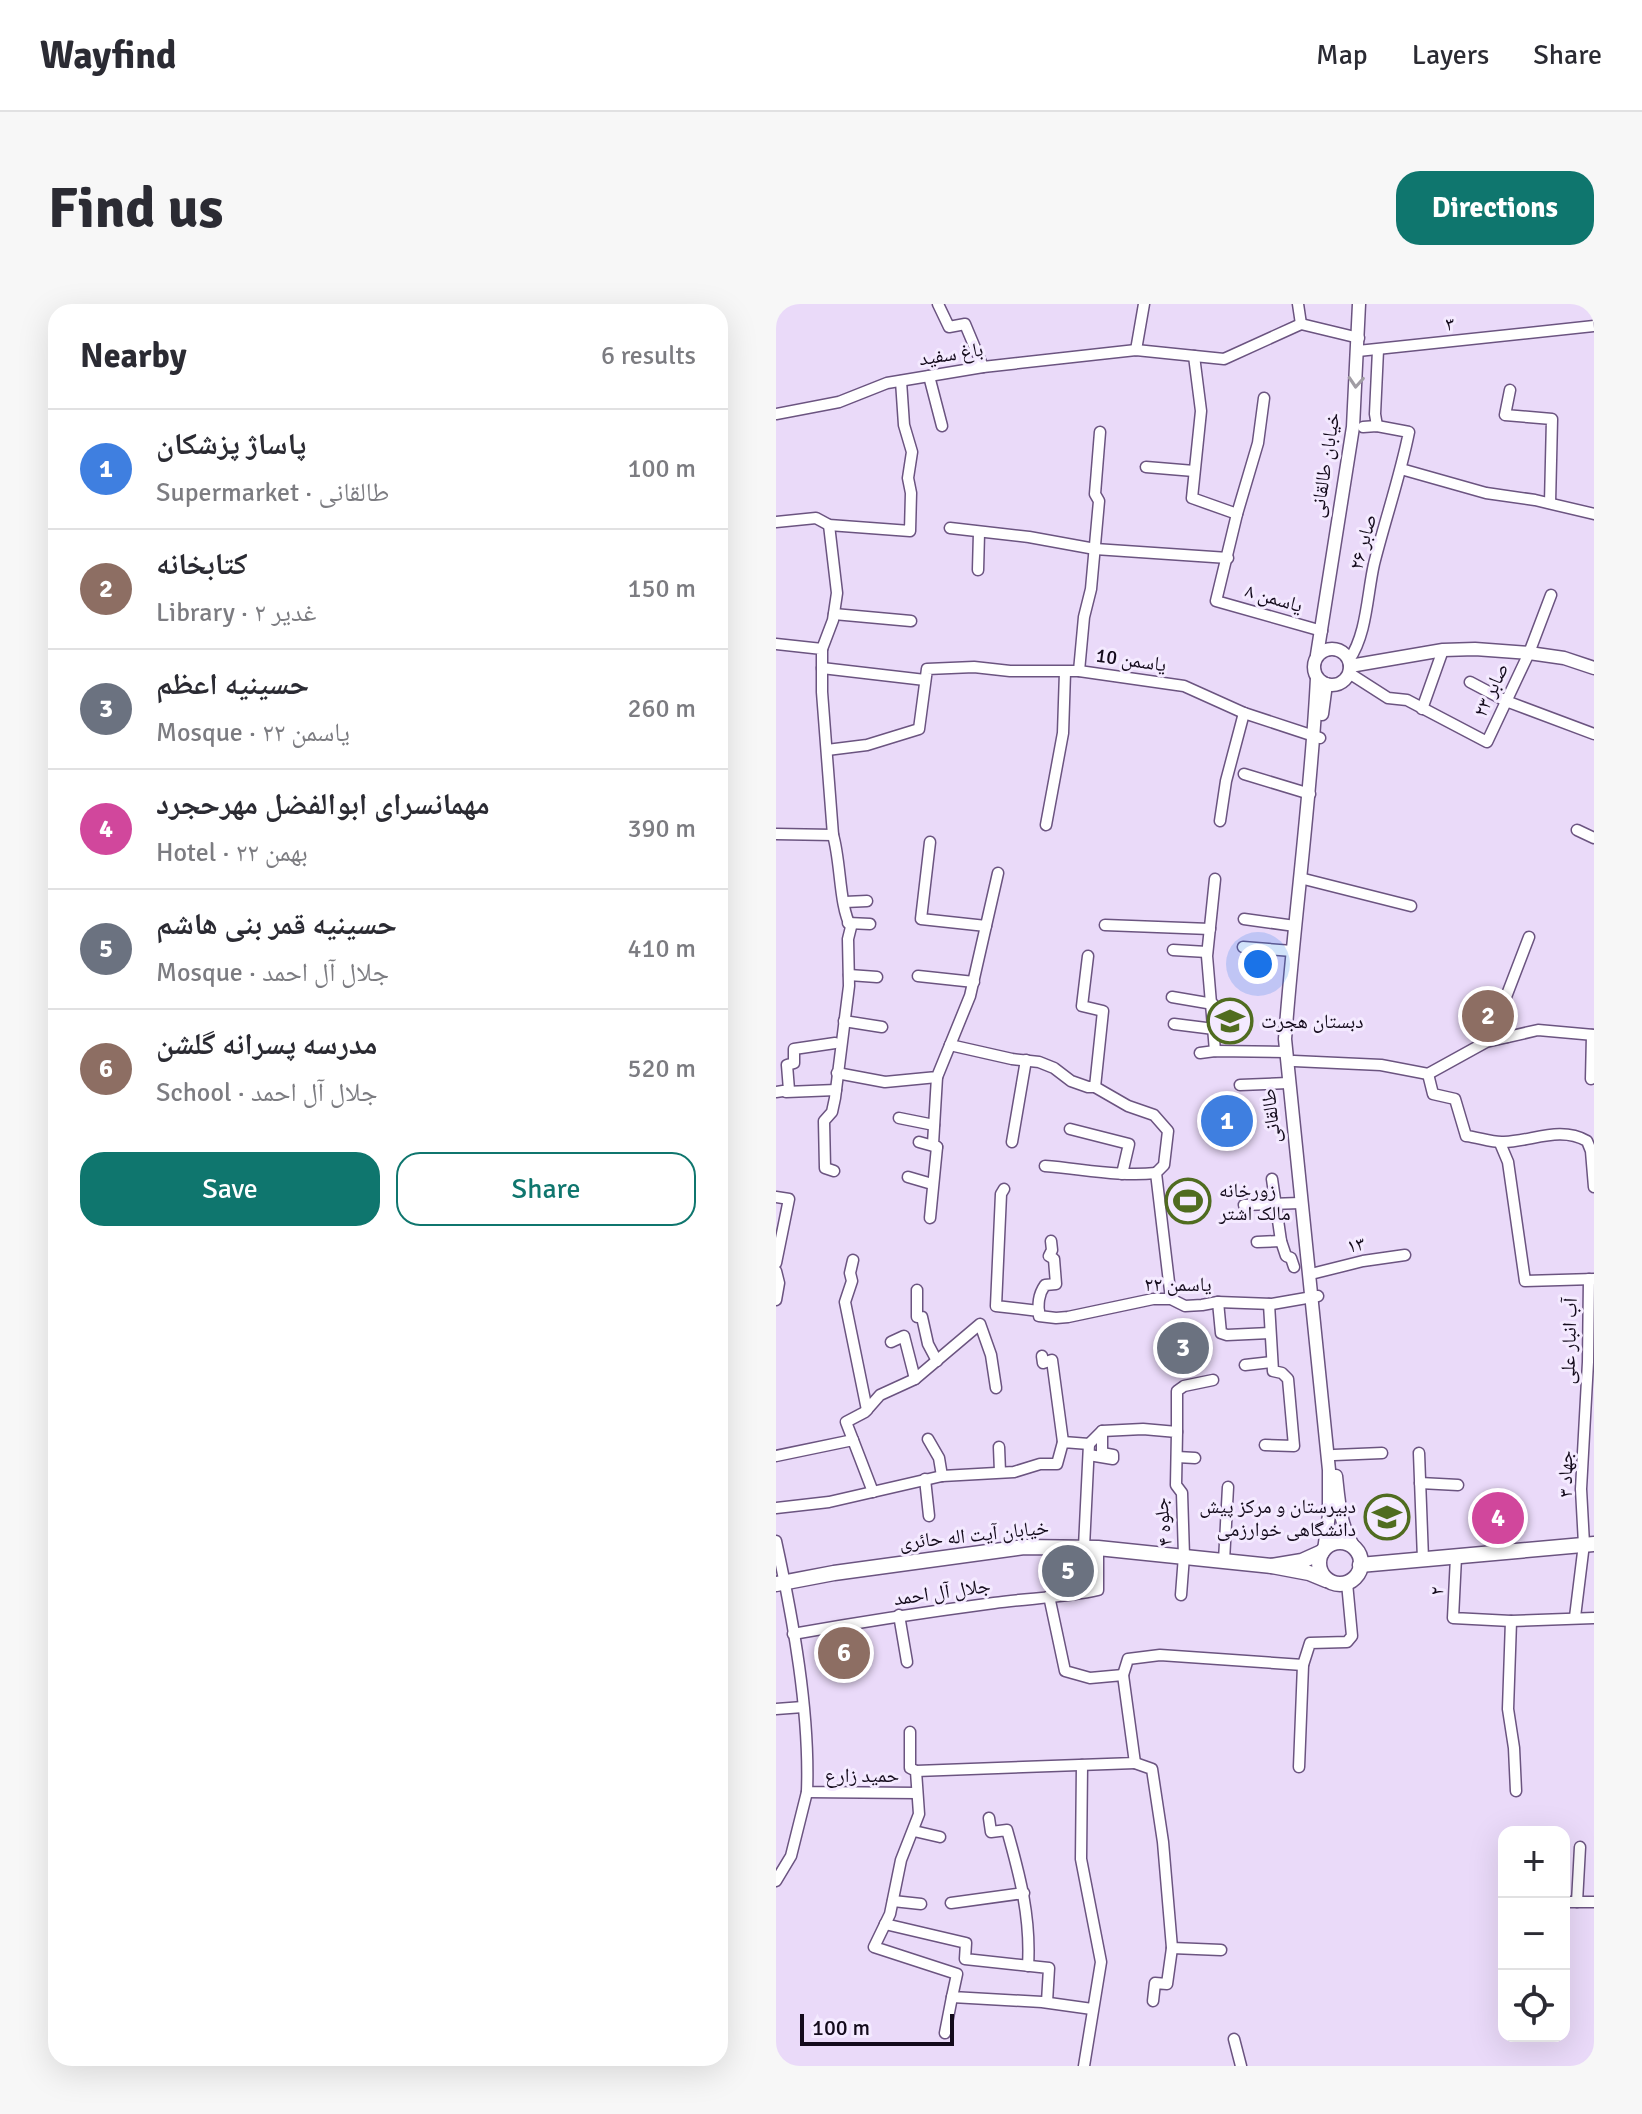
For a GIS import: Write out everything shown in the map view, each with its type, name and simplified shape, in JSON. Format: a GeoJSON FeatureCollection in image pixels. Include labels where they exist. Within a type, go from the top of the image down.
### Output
{"type":"FeatureCollection","features":[{"type":"Feature","properties":{"kind":"main road"},"geometry":{"type":"LineString","coordinates":[[1336,1543],[1355,1549],[1360,1565],[1357,1575],[1347,1583],[1333,1583],[1309,1573],[1272,1566],[1302,1561],[1336,1543]]}},
{"type":"Feature","properties":{"kind":"main road"},"geometry":{"type":"LineString","coordinates":[[1360,1565],[1589,1544]]}},
{"type":"Feature","properties":{"kind":"main road","name":"خیابان آیت اله حائری"},"geometry":{"type":"LineString","coordinates":[[780,1583],[1024,1547],[1091,1548],[1272,1566]]}},
{"type":"Feature","properties":{"kind":"main road"},"geometry":{"type":"LineString","coordinates":[[1323,1551],[1320,1569],[1327,1580]]}},
{"type":"Feature","properties":{"kind":"street"},"geometry":{"type":"LineString","coordinates":[[938,304],[949,327],[965,324],[983,367]]}},
{"type":"Feature","properties":{"kind":"street"},"geometry":{"type":"LineString","coordinates":[[1136,350],[1144,304]]}},
{"type":"Feature","properties":{"kind":"street"},"geometry":{"type":"LineString","coordinates":[[1298,304],[1301,324]]}},
{"type":"Feature","properties":{"kind":"street","name":"خیابان طالقانی"},"geometry":{"type":"LineString","coordinates":[[1317,655],[1353,427],[1359,304]]}},
{"type":"Feature","properties":{"kind":"street","name":"باغ سفید"},"geometry":{"type":"LineString","coordinates":[[776,414],[839,402],[887,383],[983,367],[1136,350],[1224,359],[1301,324]]}},
{"type":"Feature","properties":{"kind":"street","name":"۳"},"geometry":{"type":"LineString","coordinates":[[1301,324],[1378,350],[1594,326]]}},
{"type":"Feature","properties":{"kind":"street"},"geometry":{"type":"LineString","coordinates":[[1363,427],[1377,426],[1378,350]]}},
{"type":"Feature","properties":{"kind":"street"},"geometry":{"type":"LineString","coordinates":[[1194,356],[1201,411],[1192,498],[1237,514]]}},
{"type":"Feature","properties":{"kind":"street"},"geometry":{"type":"LineString","coordinates":[[929,376],[942,426]]}},
{"type":"Feature","properties":{"kind":"street"},"geometry":{"type":"LineString","coordinates":[[776,522],[816,518],[829,525],[910,531],[911,493],[908,478],[912,452],[904,425],[901,381]]}},
{"type":"Feature","properties":{"kind":"street"},"geometry":{"type":"LineString","coordinates":[[1510,390],[1505,415],[1552,419],[1550,503]]}},
{"type":"Feature","properties":{"kind":"street"},"geometry":{"type":"LineString","coordinates":[[950,528],[1029,537],[1095,549],[1228,558],[1258,443],[1264,398]]}},
{"type":"Feature","properties":{"kind":"street","name":"صابر ۲۶"},"geometry":{"type":"LineString","coordinates":[[1349,666],[1357,648],[1375,562],[1409,432],[1377,426]]}},
{"type":"Feature","properties":{"kind":"street"},"geometry":{"type":"LineString","coordinates":[[1079,671],[1095,549],[1100,432]]}},
{"type":"Feature","properties":{"kind":"street"},"geometry":{"type":"LineString","coordinates":[[1146,467],[1194,471]]}},
{"type":"Feature","properties":{"kind":"street"},"geometry":{"type":"LineString","coordinates":[[1401,469],[1486,493],[1594,514]]}},
{"type":"Feature","properties":{"kind":"street"},"geometry":{"type":"LineString","coordinates":[[829,525],[837,593],[834,614],[822,649],[822,668],[833,835],[839,855],[845,918],[851,927],[849,975],[836,1090],[832,1112],[824,1121],[825,1168],[834,1171]]}},
{"type":"Feature","properties":{"kind":"street"},"geometry":{"type":"LineString","coordinates":[[978,570],[979,533]]}},
{"type":"Feature","properties":{"kind":"street","name":"یاسمن ۸"},"geometry":{"type":"LineString","coordinates":[[1228,558],[1216,601],[1322,631]]}},
{"type":"Feature","properties":{"kind":"street","name":"صابر ۲۳"},"geometry":{"type":"LineString","coordinates":[[1422,709],[1487,742],[1529,653],[1551,595]]}},
{"type":"Feature","properties":{"kind":"street"},"geometry":{"type":"LineString","coordinates":[[834,614],[911,621]]}},
{"type":"Feature","properties":{"kind":"street"},"geometry":{"type":"LineString","coordinates":[[776,644],[822,649]]}},
{"type":"Feature","properties":{"kind":"street"},"geometry":{"type":"LineString","coordinates":[[1349,666],[1342,682],[1321,681],[1313,667],[1317,655],[1334,649],[1345,654],[1349,666],[1388,698],[1407,700],[1422,709],[1443,650]]}},
{"type":"Feature","properties":{"kind":"street"},"geometry":{"type":"LineString","coordinates":[[1349,666],[1443,650],[1475,649],[1564,658],[1594,668]]}},
{"type":"Feature","properties":{"kind":"street","name":"یاسمن 10"},"geometry":{"type":"LineString","coordinates":[[822,668],[926,674],[974,667],[1079,671],[1184,686],[1244,713],[1317,736]]}},
{"type":"Feature","properties":{"kind":"street"},"geometry":{"type":"LineString","coordinates":[[1046,825],[1063,733],[1065,672]]}},
{"type":"Feature","properties":{"kind":"street"},"geometry":{"type":"LineString","coordinates":[[827,750],[867,745],[919,729],[926,674]]}},
{"type":"Feature","properties":{"kind":"street","name":"طالقانی"},"geometry":{"type":"LineString","coordinates":[[1321,681],[1304,879],[1292,951],[1288,1083],[1340,1516],[1344,1532],[1355,1549]]}},
{"type":"Feature","properties":{"kind":"street"},"geometry":{"type":"LineString","coordinates":[[1470,682],[1506,701],[1594,734]]}},
{"type":"Feature","properties":{"kind":"street"},"geometry":{"type":"LineString","coordinates":[[1220,821],[1226,781],[1244,713]]}},
{"type":"Feature","properties":{"kind":"street","name":"طالقانی"},"geometry":{"type":"LineString","coordinates":[[1317,736],[1289,1057],[1315,1273],[1314,1296],[1329,1470],[1329,1515],[1323,1551]]}},
{"type":"Feature","properties":{"kind":"street"},"geometry":{"type":"LineString","coordinates":[[1244,774],[1310,794]]}},
{"type":"Feature","properties":{"kind":"street"},"geometry":{"type":"LineString","coordinates":[[1577,830],[1593,836]]}},
{"type":"Feature","properties":{"kind":"street"},"geometry":{"type":"LineString","coordinates":[[776,834],[833,835]]}},
{"type":"Feature","properties":{"kind":"street"},"geometry":{"type":"LineString","coordinates":[[930,842],[921,919],[986,926]]}},
{"type":"Feature","properties":{"kind":"street"},"geometry":{"type":"LineString","coordinates":[[937,1147],[933,1144],[937,1077],[963,1017],[974,982],[998,873]]}},
{"type":"Feature","properties":{"kind":"street"},"geometry":{"type":"LineString","coordinates":[[1215,879],[1207,952],[1215,1051]]}},
{"type":"Feature","properties":{"kind":"street"},"geometry":{"type":"LineString","coordinates":[[1304,879],[1411,906]]}},
{"type":"Feature","properties":{"kind":"street"},"geometry":{"type":"LineString","coordinates":[[845,902],[867,901]]}},
{"type":"Feature","properties":{"kind":"street"},"geometry":{"type":"LineString","coordinates":[[1244,919],[1295,926]]}},
{"type":"Feature","properties":{"kind":"street"},"geometry":{"type":"LineString","coordinates":[[848,923],[870,924]]}},
{"type":"Feature","properties":{"kind":"street"},"geometry":{"type":"LineString","coordinates":[[1105,925],[1210,929]]}},
{"type":"Feature","properties":{"kind":"street"},"geometry":{"type":"LineString","coordinates":[[1507,1037],[1506,997],[1529,937]]}},
{"type":"Feature","properties":{"kind":"street"},"geometry":{"type":"LineString","coordinates":[[1243,947],[1292,951]]}},
{"type":"Feature","properties":{"kind":"street"},"geometry":{"type":"LineString","coordinates":[[1173,950],[1207,952]]}},
{"type":"Feature","properties":{"kind":"street"},"geometry":{"type":"LineString","coordinates":[[1088,956],[1082,1006],[1103,1011],[1095,1087]]}},
{"type":"Feature","properties":{"kind":"street"},"geometry":{"type":"LineString","coordinates":[[849,975],[877,977]]}},
{"type":"Feature","properties":{"kind":"street"},"geometry":{"type":"LineString","coordinates":[[918,976],[974,982]]}},
{"type":"Feature","properties":{"kind":"street"},"geometry":{"type":"LineString","coordinates":[[1172,997],[1213,1004]]}},
{"type":"Feature","properties":{"kind":"street"},"geometry":{"type":"LineString","coordinates":[[844,1021],[882,1027]]}},
{"type":"Feature","properties":{"kind":"street"},"geometry":{"type":"LineString","coordinates":[[1174,1024],[1214,1029]]}},
{"type":"Feature","properties":{"kind":"street"},"geometry":{"type":"LineString","coordinates":[[1200,1053],[1215,1051],[1381,1065],[1428,1074],[1486,1042],[1538,1030],[1593,1035],[1591,1079]]}},
{"type":"Feature","properties":{"kind":"street"},"geometry":{"type":"LineString","coordinates":[[776,1092],[789,1090],[787,1065],[794,1063],[794,1049],[835,1043]]}},
{"type":"Feature","properties":{"kind":"street"},"geometry":{"type":"LineString","coordinates":[[950,1045],[1054,1068],[1071,1081],[1095,1087],[1128,1106],[1154,1115],[1168,1131],[1168,1152],[1164,1165],[1156,1173],[1122,1174],[1045,1166]]}},
{"type":"Feature","properties":{"kind":"street"},"geometry":{"type":"LineString","coordinates":[[1012,1142],[1026,1060]]}},
{"type":"Feature","properties":{"kind":"street"},"geometry":{"type":"LineString","coordinates":[[837,1073],[885,1082],[937,1077]]}},
{"type":"Feature","properties":{"kind":"street"},"geometry":{"type":"LineString","coordinates":[[1428,1074],[1433,1094],[1455,1099],[1466,1136],[1489,1138],[1500,1143],[1553,1134],[1575,1134],[1587,1141],[1591,1151],[1594,1187]]}},
{"type":"Feature","properties":{"kind":"street"},"geometry":{"type":"LineString","coordinates":[[1240,1085],[1288,1083]]}},
{"type":"Feature","properties":{"kind":"street"},"geometry":{"type":"LineString","coordinates":[[776,1092],[836,1090]]}},
{"type":"Feature","properties":{"kind":"street"},"geometry":{"type":"LineString","coordinates":[[899,1118],[934,1125]]}},
{"type":"Feature","properties":{"kind":"street"},"geometry":{"type":"LineString","coordinates":[[1070,1129],[1129,1144],[1122,1174]]}},
{"type":"Feature","properties":{"kind":"street"},"geometry":{"type":"LineString","coordinates":[[919,1142],[937,1147]]}},
{"type":"Feature","properties":{"kind":"street"},"geometry":{"type":"LineString","coordinates":[[1500,1143],[1508,1162],[1525,1281],[1591,1279]]}},
{"type":"Feature","properties":{"kind":"street"},"geometry":{"type":"LineString","coordinates":[[930,1218],[937,1147]]}},
{"type":"Feature","properties":{"kind":"street"},"geometry":{"type":"LineString","coordinates":[[1156,1173],[1171,1299]]}},
{"type":"Feature","properties":{"kind":"street"},"geometry":{"type":"LineString","coordinates":[[908,1177],[932,1184]]}},
{"type":"Feature","properties":{"kind":"street"},"geometry":{"type":"LineString","coordinates":[[1272,1179],[1281,1241],[1294,1267]]}},
{"type":"Feature","properties":{"kind":"street","name":"یاسمن ۲۲"},"geometry":{"type":"LineString","coordinates":[[1004,1189],[1001,1194],[994,1310],[1039,1313],[1056,1318],[1153,1299],[1171,1299],[1185,1306],[1218,1302],[1269,1304],[1314,1296]]}},
{"type":"Feature","properties":{"kind":"street"},"geometry":{"type":"LineString","coordinates":[[776,1197],[789,1199],[776,1263]]}},
{"type":"Feature","properties":{"kind":"street"},"geometry":{"type":"LineString","coordinates":[[1244,1205],[1300,1203]]}},
{"type":"Feature","properties":{"kind":"street"},"geometry":{"type":"LineString","coordinates":[[1039,1313],[1041,1291],[1045,1285],[1056,1284],[1054,1259],[1049,1256],[1051,1241]]}},
{"type":"Feature","properties":{"kind":"street"},"geometry":{"type":"LineString","coordinates":[[1257,1242],[1281,1241]]}},
{"type":"Feature","properties":{"kind":"street","name":"۱۳"},"geometry":{"type":"LineString","coordinates":[[1315,1273],[1405,1255]]}},
{"type":"Feature","properties":{"kind":"street"},"geometry":{"type":"LineString","coordinates":[[853,1260],[852,1281],[845,1302],[867,1410]]}},
{"type":"Feature","properties":{"kind":"street"},"geometry":{"type":"LineString","coordinates":[[776,1271],[779,1283],[776,1300]]}},
{"type":"Feature","properties":{"kind":"street","name":"آب انبار علی"},"geometry":{"type":"LineString","coordinates":[[1584,1404],[1591,1279]]}},
{"type":"Feature","properties":{"kind":"street"},"geometry":{"type":"LineString","coordinates":[[917,1290],[917,1317],[922,1317],[928,1344],[937,1361]]}},
{"type":"Feature","properties":{"kind":"street"},"geometry":{"type":"LineString","coordinates":[[1218,1302],[1221,1333],[1270,1333]]}},
{"type":"Feature","properties":{"kind":"street"},"geometry":{"type":"LineString","coordinates":[[1265,1445],[1294,1446],[1288,1379],[1282,1373],[1273,1371],[1269,1304]]}},
{"type":"Feature","properties":{"kind":"street"},"geometry":{"type":"LineString","coordinates":[[873,1492],[846,1422],[867,1410],[880,1395],[915,1379],[980,1324],[991,1355],[996,1388]]}},
{"type":"Feature","properties":{"kind":"street"},"geometry":{"type":"LineString","coordinates":[[891,1342],[904,1336],[915,1379]]}},
{"type":"Feature","properties":{"kind":"street"},"geometry":{"type":"LineString","coordinates":[[776,1508],[829,1502],[942,1476],[1014,1472],[1040,1464],[1057,1464],[1063,1442],[1052,1360],[1043,1363],[1042,1356]]}},
{"type":"Feature","properties":{"kind":"street"},"geometry":{"type":"LineString","coordinates":[[1245,1365],[1272,1362]]}},
{"type":"Feature","properties":{"kind":"street","name":"جلوه ۴"},"geometry":{"type":"LineString","coordinates":[[1181,1595],[1184,1556],[1182,1493],[1176,1485],[1177,1391],[1184,1386],[1213,1380]]}},
{"type":"Feature","properties":{"kind":"street","name":"جهاد ۳"},"geometry":{"type":"LineString","coordinates":[[1575,1617],[1589,1544],[1584,1404]]}},
{"type":"Feature","properties":{"kind":"street"},"geometry":{"type":"LineString","coordinates":[[1102,1431],[1143,1429],[1177,1432]]}},
{"type":"Feature","properties":{"kind":"street"},"geometry":{"type":"LineString","coordinates":[[1063,1442],[1113,1459],[1113,1455],[1102,1453],[1102,1431]]}},
{"type":"Feature","properties":{"kind":"street"},"geometry":{"type":"LineString","coordinates":[[1091,1548],[1089,1449],[1102,1431]]}},
{"type":"Feature","properties":{"kind":"street"},"geometry":{"type":"LineString","coordinates":[[928,1439],[939,1458],[942,1476]]}},
{"type":"Feature","properties":{"kind":"street"},"geometry":{"type":"LineString","coordinates":[[776,1456],[853,1440]]}},
{"type":"Feature","properties":{"kind":"street"},"geometry":{"type":"LineString","coordinates":[[999,1447],[1000,1472]]}},
{"type":"Feature","properties":{"kind":"street"},"geometry":{"type":"LineString","coordinates":[[1334,1455],[1382,1453]]}},
{"type":"Feature","properties":{"kind":"street"},"geometry":{"type":"LineString","coordinates":[[1419,1453],[1423,1559]]}},
{"type":"Feature","properties":{"kind":"street"},"geometry":{"type":"LineString","coordinates":[[1177,1457],[1195,1458]]}},
{"type":"Feature","properties":{"kind":"street"},"geometry":{"type":"LineString","coordinates":[[925,1479],[929,1516]]}},
{"type":"Feature","properties":{"kind":"street"},"geometry":{"type":"LineString","coordinates":[[1420,1483],[1458,1485]]}},
{"type":"Feature","properties":{"kind":"street"},"geometry":{"type":"LineString","coordinates":[[1224,1561],[1228,1487]]}},
{"type":"Feature","properties":{"kind":"street","name":"حمید زارع"},"geometry":{"type":"LineString","coordinates":[[776,1541],[780,1583],[793,1634],[808,1755],[807,1792],[791,1856],[776,1881]]}},
{"type":"Feature","properties":{"kind":"street","name":"جلال آل احمد"},"geometry":{"type":"LineString","coordinates":[[793,1634],[899,1615],[1078,1595],[1098,1590],[1091,1548]]}},
{"type":"Feature","properties":{"kind":"street","name":"۲"},"geometry":{"type":"LineString","coordinates":[[1456,1557],[1453,1618],[1511,1621]]}},
{"type":"Feature","properties":{"kind":"street"},"geometry":{"type":"LineString","coordinates":[[1299,1767],[1303,1665],[1310,1643],[1347,1642],[1352,1636],[1347,1583]]}},
{"type":"Feature","properties":{"kind":"street"},"geometry":{"type":"LineString","coordinates":[[1049,1596],[1065,1671],[1090,1678],[1123,1675]]}},
{"type":"Feature","properties":{"kind":"street"},"geometry":{"type":"LineString","coordinates":[[899,1615],[907,1662]]}},
{"type":"Feature","properties":{"kind":"street"},"geometry":{"type":"LineString","coordinates":[[1516,1791],[1508,1709],[1511,1621],[1594,1618]]}},
{"type":"Feature","properties":{"kind":"street"},"geometry":{"type":"LineString","coordinates":[[1135,1763],[1123,1675],[1128,1659],[1160,1655],[1303,1665]]}},
{"type":"Feature","properties":{"kind":"street"},"geometry":{"type":"LineString","coordinates":[[776,1709],[803,1707]]}},
{"type":"Feature","properties":{"kind":"street"},"geometry":{"type":"LineString","coordinates":[[910,1732],[910,1768],[916,1771],[1135,1763],[1152,1769],[1172,1948],[1167,1984],[1155,1983],[1153,2001]]}},
{"type":"Feature","properties":{"kind":"street"},"geometry":{"type":"LineString","coordinates":[[1082,1765],[1081,1859],[1101,1962],[1084,2066]]}},
{"type":"Feature","properties":{"kind":"street"},"geometry":{"type":"LineString","coordinates":[[916,1771],[919,1814],[901,1860],[893,1901],[874,1947],[957,1974],[945,2033]]}},
{"type":"Feature","properties":{"kind":"street","name":"حمید زارع"},"geometry":{"type":"LineString","coordinates":[[807,1792],[917,1793]]}},
{"type":"Feature","properties":{"kind":"street"},"geometry":{"type":"LineString","coordinates":[[989,1818],[991,1832],[1007,1830],[1024,1893],[1028,1966]]}},
{"type":"Feature","properties":{"kind":"street"},"geometry":{"type":"LineString","coordinates":[[914,1831],[940,1837]]}},
{"type":"Feature","properties":{"kind":"street"},"geometry":{"type":"LineString","coordinates":[[1577,1902],[1580,1847]]}},
{"type":"Feature","properties":{"kind":"street"},"geometry":{"type":"LineString","coordinates":[[951,1903],[1024,1893]]}},
{"type":"Feature","properties":{"kind":"street"},"geometry":{"type":"LineString","coordinates":[[893,1901],[921,1904]]}},
{"type":"Feature","properties":{"kind":"street"},"geometry":{"type":"LineString","coordinates":[[1570,1902],[1594,1902]]}},
{"type":"Feature","properties":{"kind":"street"},"geometry":{"type":"LineString","coordinates":[[885,1924],[966,1943],[965,1959],[1049,1968],[1047,2002]]}},
{"type":"Feature","properties":{"kind":"street"},"geometry":{"type":"LineString","coordinates":[[1172,1948],[1221,1950]]}},
{"type":"Feature","properties":{"kind":"street"},"geometry":{"type":"LineString","coordinates":[[952,1997],[1047,2002],[1092,2009]]}},
{"type":"Feature","properties":{"kind":"street"},"geometry":{"type":"LineString","coordinates":[[1234,2039],[1241,2066]]}},
{"type":"Feature","properties":{"kind":"place","name":"کتابخانه"},"geometry":{"type":"Point","coordinates":[1488,1016]}},
{"type":"Feature","properties":{"kind":"place","name":"دبستان هجرت"},"geometry":{"type":"Point","coordinates":[1230,1021]}},
{"type":"Feature","properties":{"kind":"place","name":"پاساژ پزشکان"},"geometry":{"type":"Point","coordinates":[1227,1121]}},
{"type":"Feature","properties":{"kind":"place","name":"زورخانه مالک اشتر"},"geometry":{"type":"Point","coordinates":[1188,1201]}},
{"type":"Feature","properties":{"kind":"place","name":"حسینیه اعظم"},"geometry":{"type":"Point","coordinates":[1183,1348]}},
{"type":"Feature","properties":{"kind":"place","name":"دبیرستان و مرکز پیش دانشگاهی خوارزمی"},"geometry":{"type":"Point","coordinates":[1387,1517]}},
{"type":"Feature","properties":{"kind":"place","name":"مهمانسرای ابوالفضل مهرحجرد"},"geometry":{"type":"Point","coordinates":[1498,1518]}},
{"type":"Feature","properties":{"kind":"place","name":"حسینیه قمر بنی هاشم"},"geometry":{"type":"Point","coordinates":[1068,1571]}},
{"type":"Feature","properties":{"kind":"place","name":"مدرسه پسرانه گلشن"},"geometry":{"type":"Point","coordinates":[844,1653]}}]}
